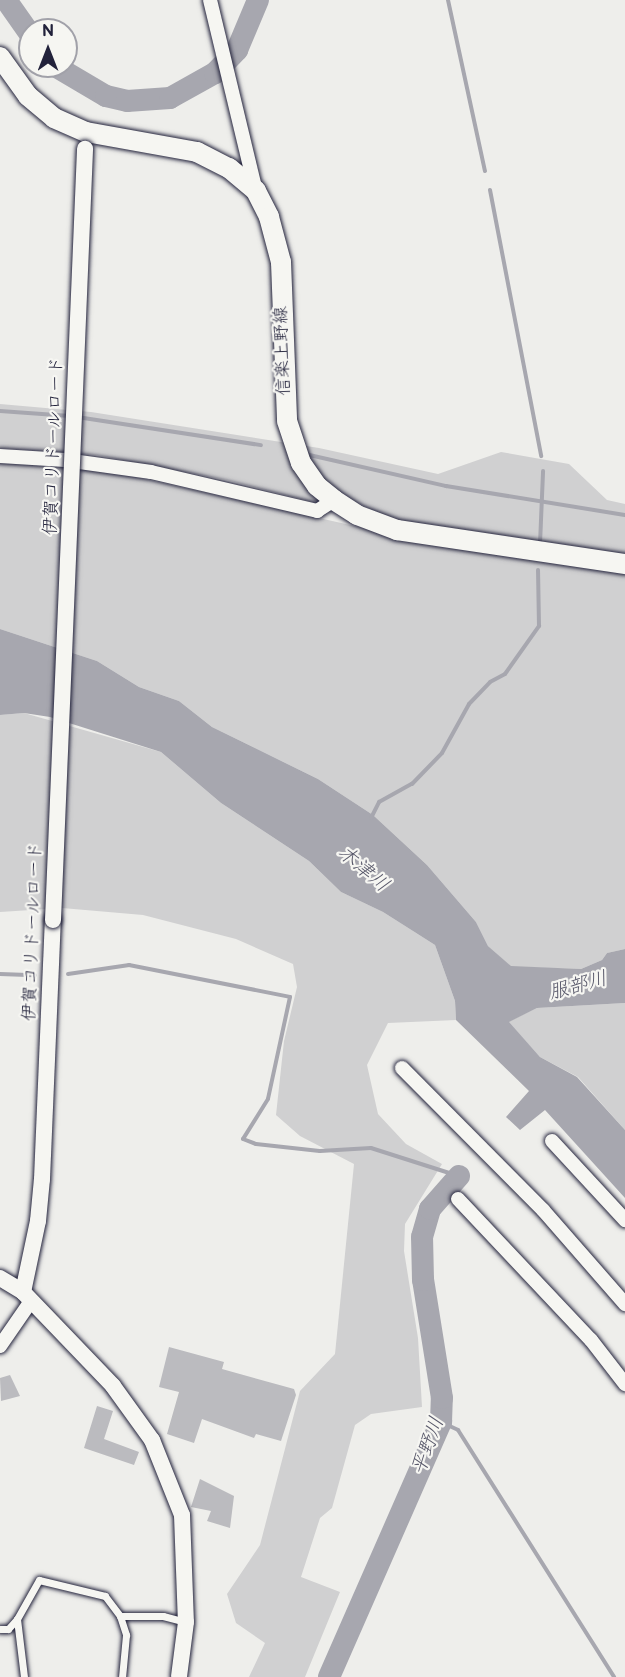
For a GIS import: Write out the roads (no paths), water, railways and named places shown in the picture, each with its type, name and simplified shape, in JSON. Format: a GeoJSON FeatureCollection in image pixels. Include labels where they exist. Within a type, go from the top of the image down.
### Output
{"type":"FeatureCollection","features":[{"type":"Feature","properties":{"kind":"main road","name":"信楽上野線"},"geometry":{"type":"LineString","coordinates":[[0,57],[28,96],[85,140],[196,152],[229,168],[256,191],[269,217],[281,262],[287,421],[301,463],[317,486],[334,500],[357,515],[397,530],[625,564]]}},
{"type":"Feature","properties":{"kind":"street"},"geometry":{"type":"LineString","coordinates":[[210,0],[256,191]]}},
{"type":"Feature","properties":{"kind":"street","name":"伊賀コリドールロード"},"geometry":{"type":"LineString","coordinates":[[27,1297],[42,1179],[85,140]]}},
{"type":"Feature","properties":{"kind":"street"},"geometry":{"type":"LineString","coordinates":[[0,456],[65,460],[151,472],[317,512],[334,500]]}},
{"type":"Feature","properties":{"kind":"street"},"geometry":{"type":"LineString","coordinates":[[402,1068],[543,1210],[625,1304]]}},
{"type":"Feature","properties":{"kind":"street"},"geometry":{"type":"LineString","coordinates":[[552,1142],[625,1220]]}},
{"type":"Feature","properties":{"kind":"street"},"geometry":{"type":"LineString","coordinates":[[458,1199],[591,1340],[625,1384]]}},
{"type":"Feature","properties":{"kind":"street"},"geometry":{"type":"LineString","coordinates":[[0,1278],[27,1297],[113,1386],[152,1440],[182,1515],[186,1622],[179,1677]]}},
{"type":"Feature","properties":{"kind":"street"},"geometry":{"type":"LineString","coordinates":[[0,1346],[27,1297]]}},
{"type":"Feature","properties":{"kind":"lane"},"geometry":{"type":"LineString","coordinates":[[0,1629],[8,1629],[17,1619],[39,1580],[105,1596],[120,1616],[126,1635],[122,1677]]}},
{"type":"Feature","properties":{"kind":"lane"},"geometry":{"type":"LineString","coordinates":[[120,1616],[164,1616],[186,1622]]}},
{"type":"Feature","properties":{"kind":"lane"},"geometry":{"type":"LineString","coordinates":[[17,1619],[24,1677]]}},
{"type":"Feature","properties":{"kind":"water"},"geometry":{"type":"Polygon","coordinates":[[[0,629],[97,661],[139,687],[179,701],[212,727],[318,779],[373,815],[427,865],[476,922],[488,946],[511,966],[581,969],[602,960],[607,953],[625,949],[625,1003],[537,1008],[509,1022],[540,1057],[577,1077],[625,1130],[625,1198],[545,1110],[520,1130],[506,1117],[529,1091],[456,1020],[455,1001],[435,945],[383,912],[341,892],[309,861],[221,803],[161,752],[50,717],[24,713],[0,715],[0,629]]]}},
{"type":"Feature","properties":{"kind":"waterway"},"geometry":{"type":"LineString","coordinates":[[6,0],[19,18]]}},
{"type":"Feature","properties":{"kind":"waterway"},"geometry":{"type":"LineString","coordinates":[[75,78],[106,96],[127,101],[170,98],[215,73],[237,50],[258,0]]}},
{"type":"Feature","properties":{"kind":"waterway"},"geometry":{"type":"LineString","coordinates":[[448,0],[485,171]]}},
{"type":"Feature","properties":{"kind":"waterway"},"geometry":{"type":"LineString","coordinates":[[490,190],[541,456]]}},
{"type":"Feature","properties":{"kind":"waterway"},"geometry":{"type":"LineString","coordinates":[[0,411],[70,416]]}},
{"type":"Feature","properties":{"kind":"waterway"},"geometry":{"type":"LineString","coordinates":[[77,417],[261,445]]}},
{"type":"Feature","properties":{"kind":"waterway"},"geometry":{"type":"LineString","coordinates":[[305,454],[446,486],[625,515]]}},
{"type":"Feature","properties":{"kind":"waterway"},"geometry":{"type":"LineString","coordinates":[[540,544],[543,471]]}},
{"type":"Feature","properties":{"kind":"waterway"},"geometry":{"type":"LineString","coordinates":[[371,818],[379,802],[412,784],[442,753],[469,704],[490,682],[505,674],[539,626],[538,570]]}},
{"type":"Feature","properties":{"kind":"waterway"},"geometry":{"type":"LineString","coordinates":[[68,974],[129,965],[290,997],[268,1099],[243,1139],[256,1144],[320,1151],[371,1148],[459,1176]]}},
{"type":"Feature","properties":{"kind":"waterway"},"geometry":{"type":"LineString","coordinates":[[0,974],[35,975]]}},
{"type":"Feature","properties":{"kind":"waterway","name":"平野川"},"geometry":{"type":"LineString","coordinates":[[329,1677],[441,1422],[442,1398],[423,1280],[422,1237],[430,1209],[459,1176]]}},
{"type":"Feature","properties":{"kind":"waterway"},"geometry":{"type":"LineString","coordinates":[[441,1422],[458,1430],[614,1677]]}},
{"type":"Feature","properties":{"kind":"water label","name":"木津川"},"geometry":{"type":"Point","coordinates":[363,869]}},
{"type":"Feature","properties":{"kind":"water label","name":"服部川"},"geometry":{"type":"Point","coordinates":[578,986]}}]}
